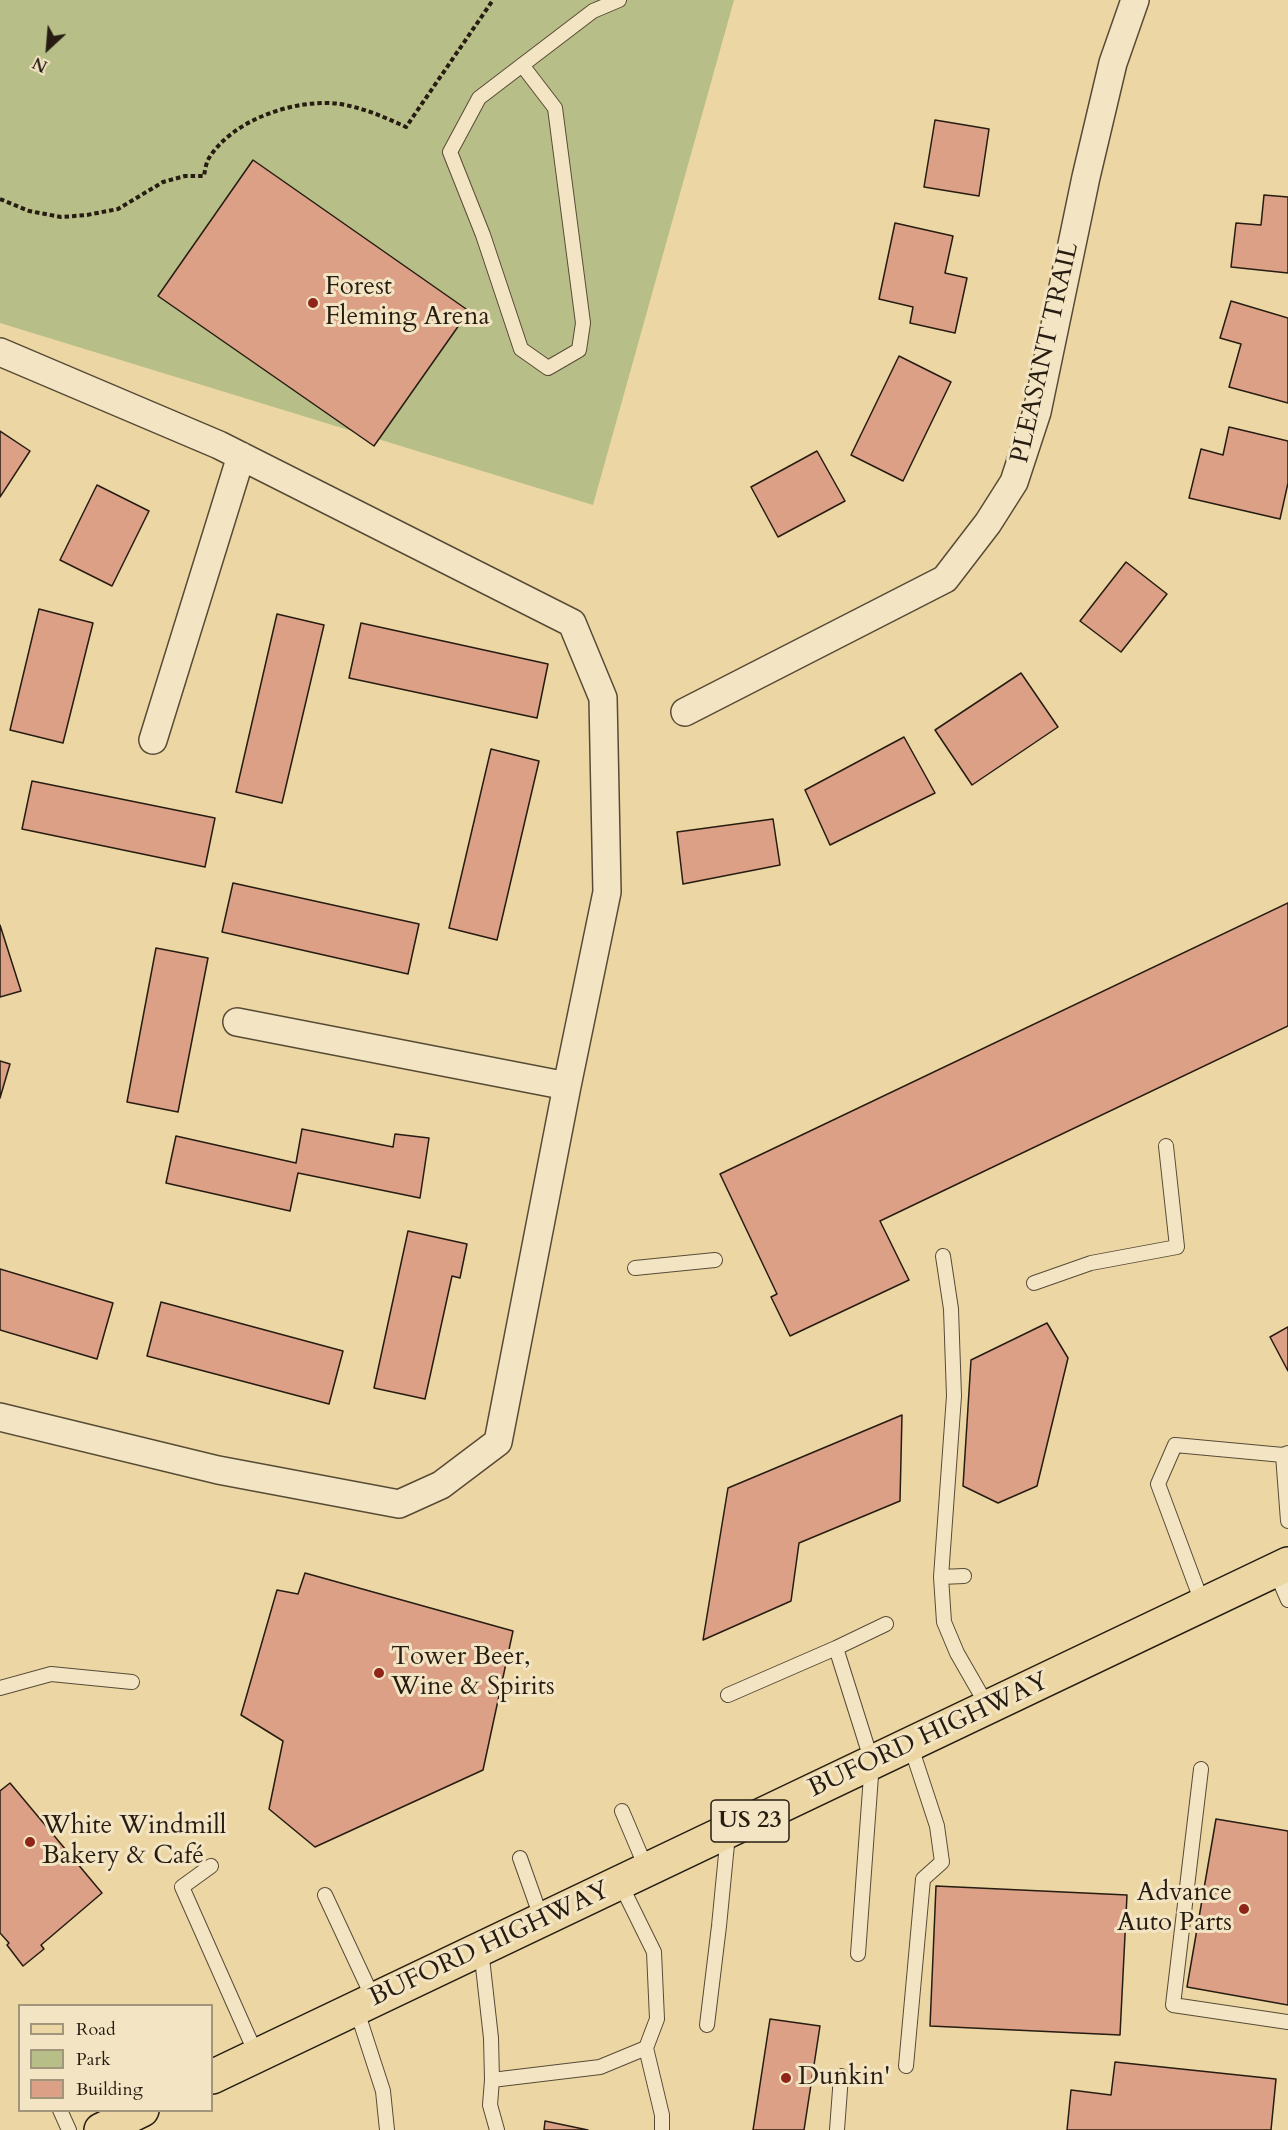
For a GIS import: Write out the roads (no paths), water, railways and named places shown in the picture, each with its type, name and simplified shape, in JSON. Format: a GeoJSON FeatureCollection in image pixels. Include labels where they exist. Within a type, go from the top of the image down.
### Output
{"type":"FeatureCollection","features":[{"type":"Feature","properties":{"kind":"main road","name":"BUFORD HIGHWAY"},"geometry":{"type":"LineString","coordinates":[[213,2077],[1281,1567]]}},
{"type":"Feature","properties":{"kind":"main road"},"geometry":{"type":"LineString","coordinates":[[101,2130],[138,2112]]}},
{"type":"Feature","properties":{"kind":"street","name":"PLEASANT TRAIL"},"geometry":{"type":"LineString","coordinates":[[685,712],[945,579],[999,507],[1014,482],[1037,412],[1091,154],[1113,63],[1135,0]]}},
{"type":"Feature","properties":{"kind":"street"},"geometry":{"type":"LineString","coordinates":[[0,352],[219,445],[572,623],[603,698],[607,892],[498,1442],[441,1485],[399,1504],[218,1470],[0,1417]]}},
{"type":"Feature","properties":{"kind":"street"},"geometry":{"type":"LineString","coordinates":[[153,740],[241,456]]}},
{"type":"Feature","properties":{"kind":"street"},"geometry":{"type":"LineString","coordinates":[[237,1022],[567,1086]]}},
{"type":"Feature","properties":{"kind":"lane"},"geometry":{"type":"LineString","coordinates":[[522,65],[555,108],[583,322],[579,350],[548,368],[521,349],[483,235],[450,152],[479,98],[522,65],[593,11],[619,0]]}},
{"type":"Feature","properties":{"kind":"lane"},"geometry":{"type":"LineString","coordinates":[[1034,1283],[1091,1263],[1177,1247],[1166,1146]]}},
{"type":"Feature","properties":{"kind":"lane"},"geometry":{"type":"LineString","coordinates":[[943,1256],[951,1309],[954,1396],[941,1577],[944,1622],[957,1653],[988,1707]]}},
{"type":"Feature","properties":{"kind":"lane"},"geometry":{"type":"LineString","coordinates":[[635,1268],[715,1260]]}},
{"type":"Feature","properties":{"kind":"lane"},"geometry":{"type":"LineString","coordinates":[[1203,1605],[1158,1484],[1175,1445],[1285,1454],[1288,1521]]}},
{"type":"Feature","properties":{"kind":"lane"},"geometry":{"type":"LineString","coordinates":[[1281,1567],[1288,1600]]}},
{"type":"Feature","properties":{"kind":"lane"},"geometry":{"type":"LineString","coordinates":[[941,1577],[964,1576]]}},
{"type":"Feature","properties":{"kind":"lane"},"geometry":{"type":"LineString","coordinates":[[728,1695],[886,1624]]}},
{"type":"Feature","properties":{"kind":"lane"},"geometry":{"type":"LineString","coordinates":[[836,1648],[872,1762],[858,1954]]}},
{"type":"Feature","properties":{"kind":"lane"},"geometry":{"type":"LineString","coordinates":[[0,1689],[51,1674],[132,1682]]}},
{"type":"Feature","properties":{"kind":"lane"},"geometry":{"type":"LineString","coordinates":[[906,2066],[923,1879],[942,1862],[937,1826],[910,1744]]}},
{"type":"Feature","properties":{"kind":"lane"},"geometry":{"type":"LineString","coordinates":[[1202,1769],[1173,2005],[1288,2022]]}},
{"type":"Feature","properties":{"kind":"lane"},"geometry":{"type":"LineString","coordinates":[[622,1811],[633,1876],[654,1952],[657,2019],[646,2048],[662,2115],[662,2130]]}},
{"type":"Feature","properties":{"kind":"lane"},"geometry":{"type":"LineString","coordinates":[[706,2025],[728,1831]]}},
{"type":"Feature","properties":{"kind":"lane"},"geometry":{"type":"LineString","coordinates":[[520,1858],[542,1920]]}},
{"type":"Feature","properties":{"kind":"lane"},"geometry":{"type":"LineString","coordinates":[[212,1866],[182,1887],[257,2056]]}},
{"type":"Feature","properties":{"kind":"lane"},"geometry":{"type":"LineString","coordinates":[[325,1895],[365,2004],[383,2091],[387,2130]]}},
{"type":"Feature","properties":{"kind":"lane"},"geometry":{"type":"LineString","coordinates":[[482,1949],[491,2038],[490,2105],[497,2130]]}},
{"type":"Feature","properties":{"kind":"lane"},"geometry":{"type":"LineString","coordinates":[[492,2080],[600,2067],[646,2048]]}},
{"type":"Feature","properties":{"kind":"lane"},"geometry":{"type":"LineString","coordinates":[[837,2130],[841,2076]]}},
{"type":"Feature","properties":{"kind":"lane"},"geometry":{"type":"LineString","coordinates":[[61,2112],[69,2130]]}},
{"type":"Feature","properties":{"kind":"place","name":"Forest Fleming Arena"},"geometry":{"type":"Point","coordinates":[313,303]}},
{"type":"Feature","properties":{"kind":"place","name":"Tower Beer, Wine & Spirits"},"geometry":{"type":"Point","coordinates":[379,1673]}},
{"type":"Feature","properties":{"kind":"place","name":"White Windmill Bakery & Café"},"geometry":{"type":"Point","coordinates":[30,1842]}},
{"type":"Feature","properties":{"kind":"place","name":"Advance Auto Parts"},"geometry":{"type":"Point","coordinates":[1244,1909]}},
{"type":"Feature","properties":{"kind":"place","name":"Dunkin'"},"geometry":{"type":"Point","coordinates":[786,2078]}}]}
